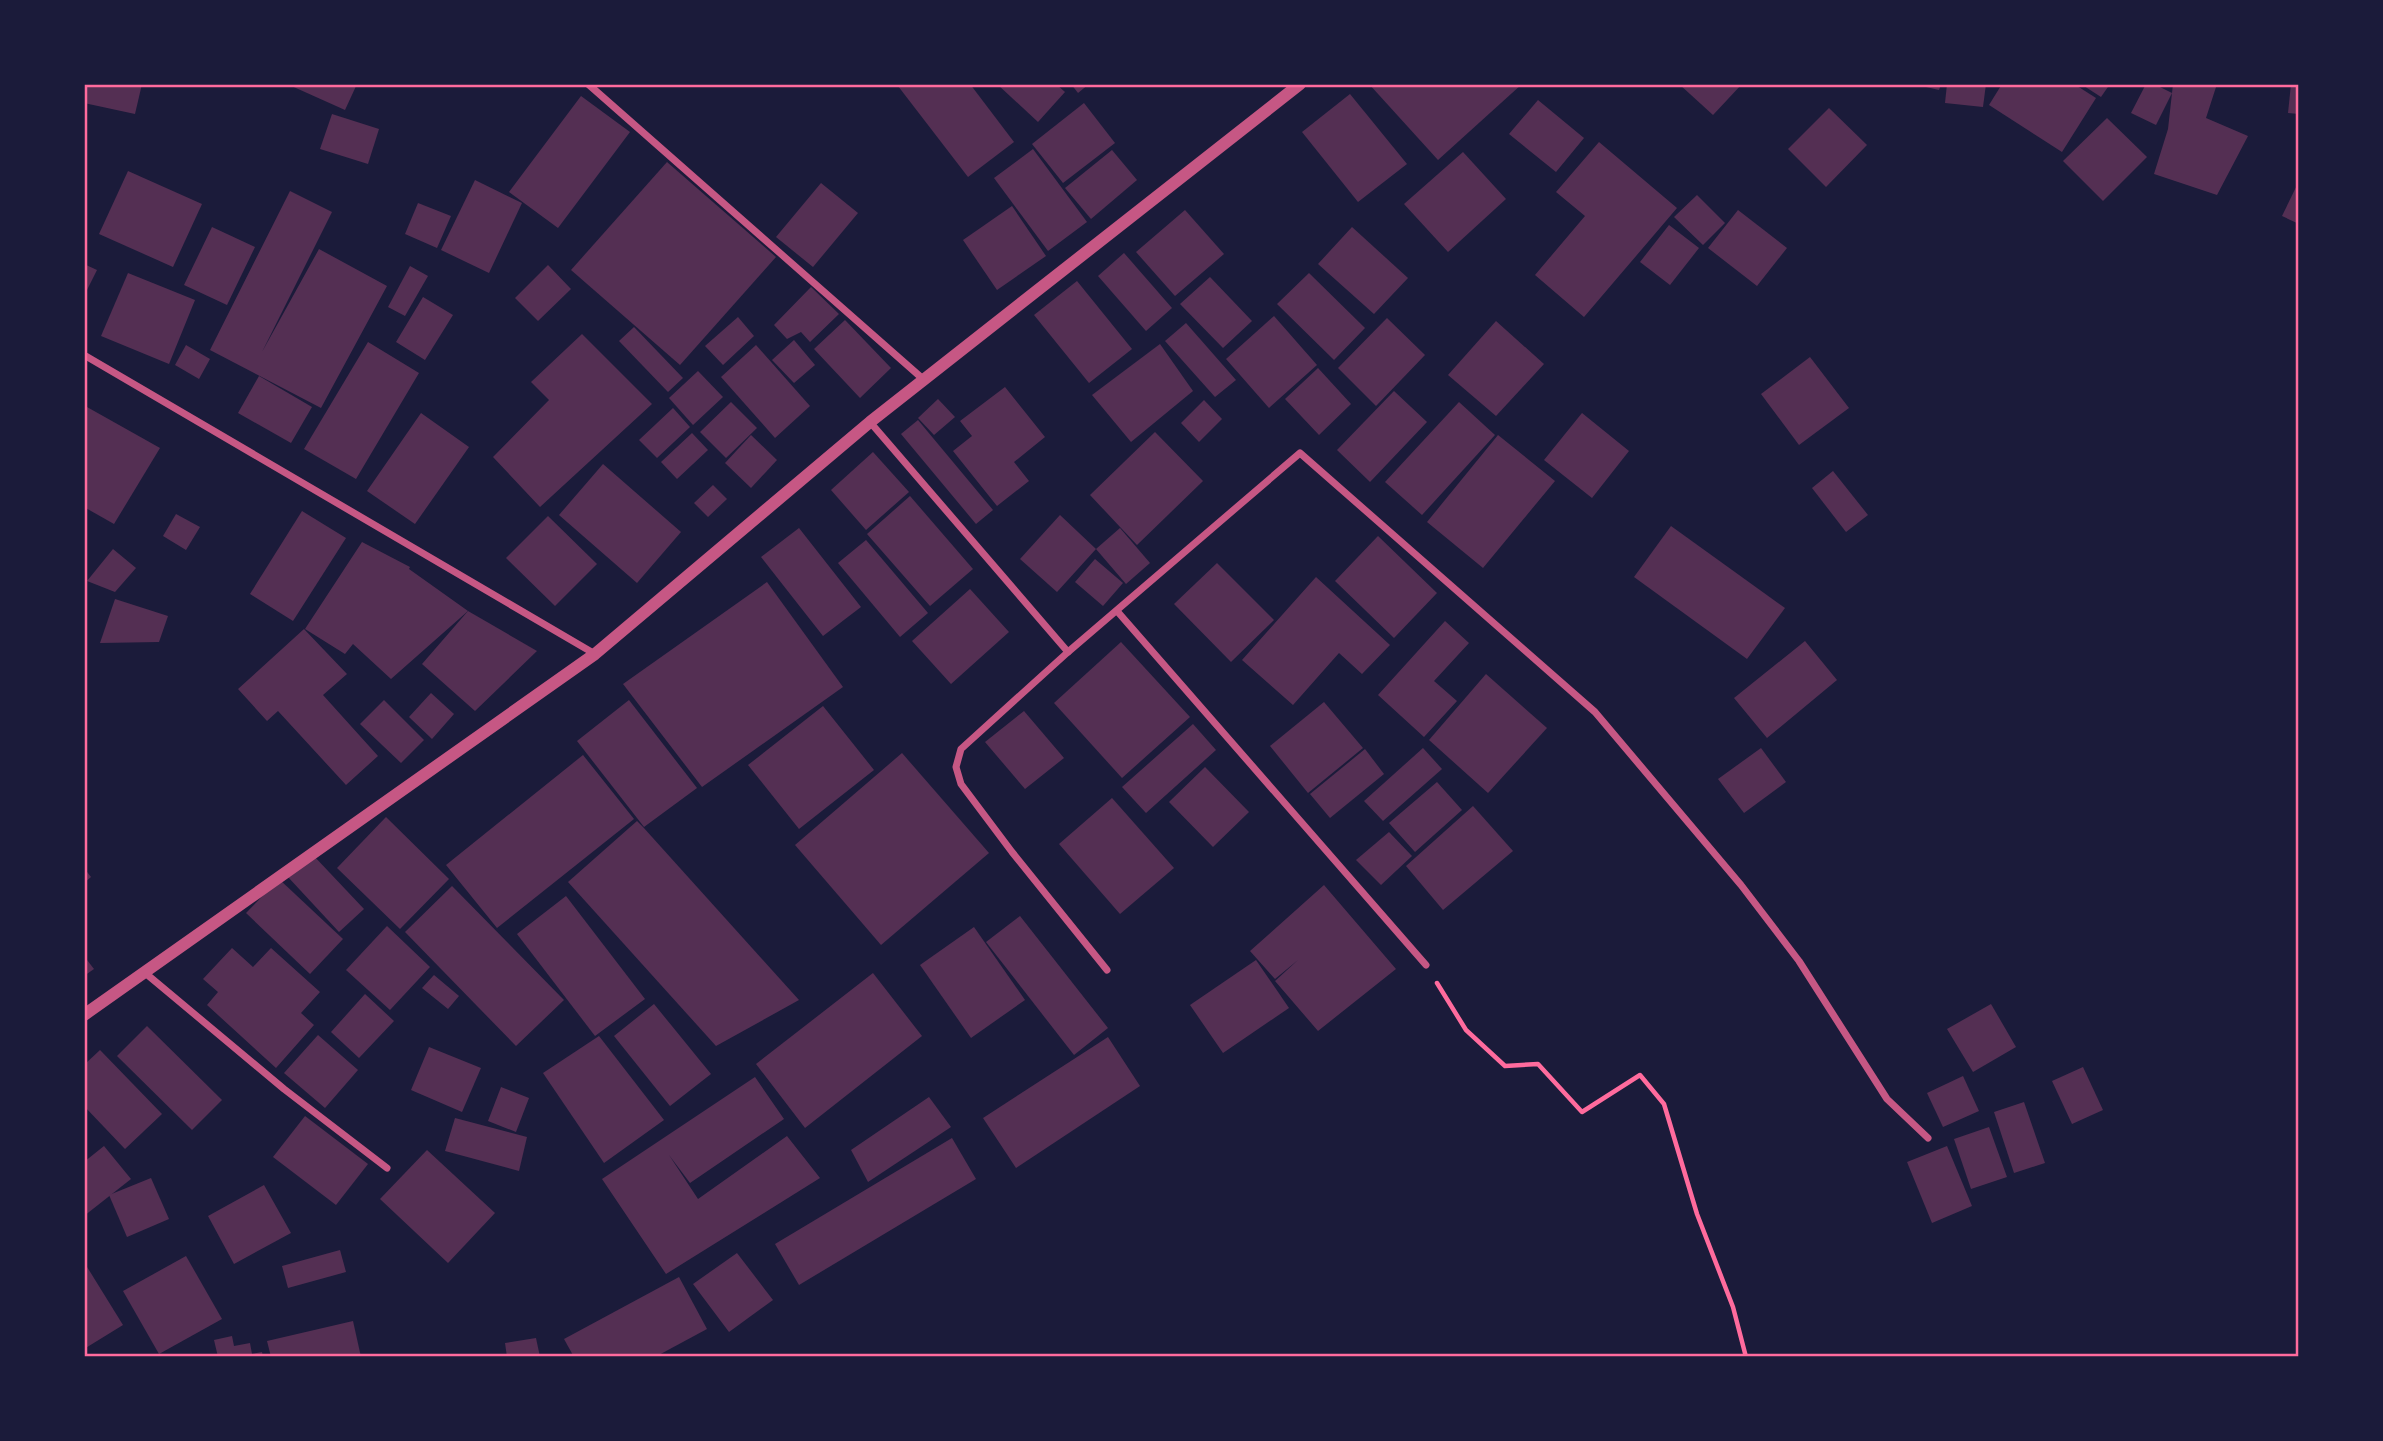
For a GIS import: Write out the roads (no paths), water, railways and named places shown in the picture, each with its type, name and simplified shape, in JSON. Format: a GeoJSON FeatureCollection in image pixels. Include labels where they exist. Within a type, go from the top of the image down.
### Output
{"type":"FeatureCollection","features":[{"type":"Feature","properties":{"kind":"street"},"geometry":{"type":"LineString","coordinates":[[588,84],[923,379]]}},
{"type":"Feature","properties":{"kind":"street"},"geometry":{"type":"LineString","coordinates":[[84,1014],[595,654],[923,379],[1300,84]]}},
{"type":"Feature","properties":{"kind":"street"},"geometry":{"type":"LineString","coordinates":[[84,355],[595,654]]}},
{"type":"Feature","properties":{"kind":"street"},"geometry":{"type":"LineString","coordinates":[[870,422],[1068,652]]}},
{"type":"Feature","properties":{"kind":"street"},"geometry":{"type":"LineString","coordinates":[[1107,970],[961,784],[956,767],[961,749],[1068,652],[1300,453],[1595,712],[1741,886],[1799,961],[1887,1099],[1927,1138]]}},
{"type":"Feature","properties":{"kind":"street"},"geometry":{"type":"LineString","coordinates":[[1117,611],[1426,965]]}},
{"type":"Feature","properties":{"kind":"street"},"geometry":{"type":"LineString","coordinates":[[143,972],[284,1090],[387,1168]]}}]}
